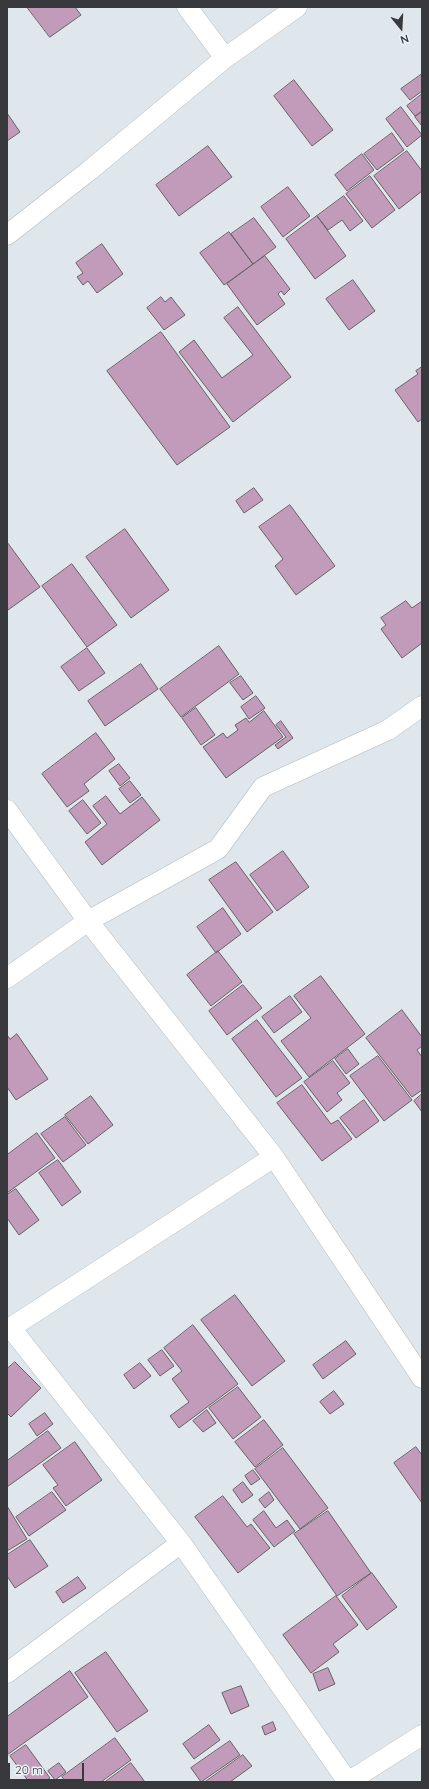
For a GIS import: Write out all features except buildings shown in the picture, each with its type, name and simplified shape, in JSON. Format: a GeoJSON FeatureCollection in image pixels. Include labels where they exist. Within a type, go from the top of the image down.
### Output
{"type":"FeatureCollection","features":[{"type":"Feature","properties":{"kind":"street"},"geometry":{"type":"LineString","coordinates":[[187,7],[225,58]]}},
{"type":"Feature","properties":{"kind":"street"},"geometry":{"type":"LineString","coordinates":[[7,235],[90,170],[225,58],[297,7]]}},
{"type":"Feature","properties":{"kind":"street"},"geometry":{"type":"LineString","coordinates":[[7,978],[88,921],[218,849],[263,787],[388,730],[422,706]]}},
{"type":"Feature","properties":{"kind":"street"},"geometry":{"type":"LineString","coordinates":[[7,810],[88,921],[274,1157],[422,1378]]}},
{"type":"Feature","properties":{"kind":"street"},"geometry":{"type":"LineString","coordinates":[[274,1157],[8,1328],[181,1543],[348,1782],[422,1735]]}},
{"type":"Feature","properties":{"kind":"street"},"geometry":{"type":"LineString","coordinates":[[7,1673],[181,1543]]}}]}
